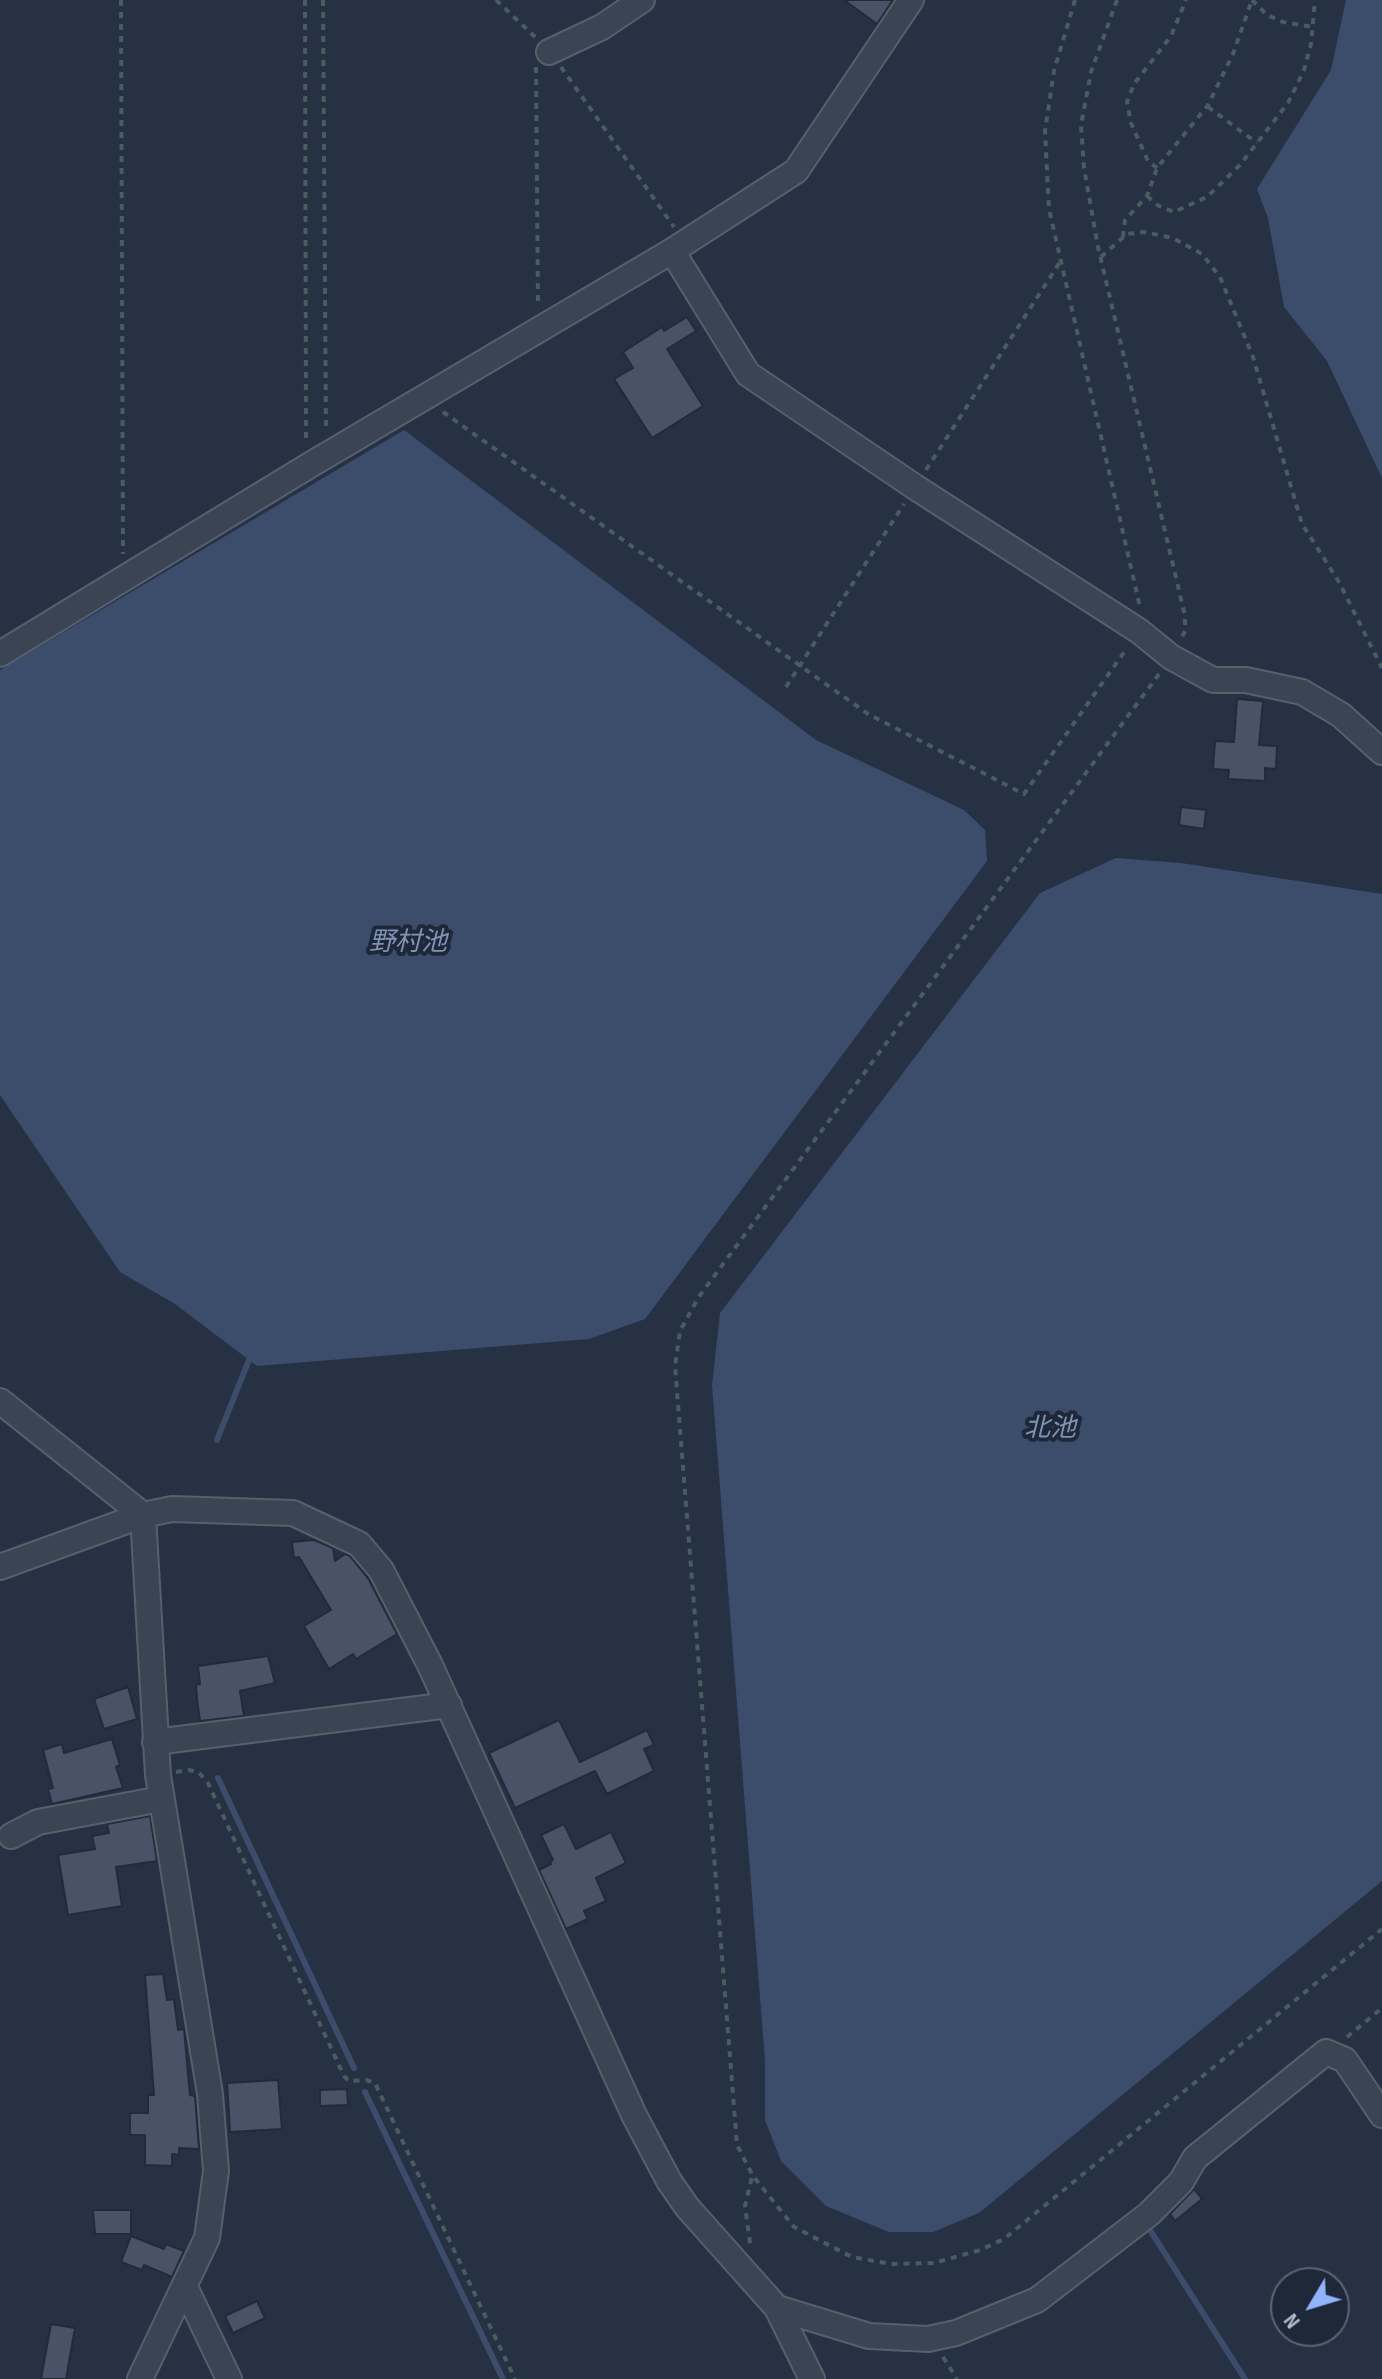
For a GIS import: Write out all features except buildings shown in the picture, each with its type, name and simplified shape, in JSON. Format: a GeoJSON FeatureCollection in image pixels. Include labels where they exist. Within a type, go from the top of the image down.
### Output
{"type":"FeatureCollection","features":[{"type":"Feature","properties":{"kind":"street"},"geometry":{"type":"LineString","coordinates":[[549,52],[602,27],[642,0]]}},
{"type":"Feature","properties":{"kind":"street"},"geometry":{"type":"LineString","coordinates":[[0,654],[320,458],[678,247],[796,171],[911,0]]}},
{"type":"Feature","properties":{"kind":"street"},"geometry":{"type":"LineString","coordinates":[[678,247],[748,374],[915,487],[1139,631],[1171,657],[1213,680],[1246,680],[1302,692],[1341,715],[1382,752]]}},
{"type":"Feature","properties":{"kind":"street"},"geometry":{"type":"LineString","coordinates":[[0,1401],[143,1515],[160,1787],[210,2094],[216,2171],[207,2238],[140,2379]]}},
{"type":"Feature","properties":{"kind":"street"},"geometry":{"type":"LineString","coordinates":[[0,1567],[143,1515],[172,1509],[293,1513],[359,1544],[381,1570],[449,1705],[634,2115],[662,2168],[687,2207],[777,2308],[812,2379]]}},
{"type":"Feature","properties":{"kind":"street"},"geometry":{"type":"LineString","coordinates":[[155,1742],[449,1705]]}},
{"type":"Feature","properties":{"kind":"street"},"geometry":{"type":"LineString","coordinates":[[11,1836],[38,1822],[160,1787]]}},
{"type":"Feature","properties":{"kind":"street"},"geometry":{"type":"LineString","coordinates":[[777,2308],[869,2336],[928,2339],[956,2333],[1037,2300],[1149,2214],[1181,2182],[1195,2158],[1326,2052],[1345,2060],[1382,2115]]}},
{"type":"Feature","properties":{"kind":"street"},"geometry":{"type":"LineString","coordinates":[[185,2287],[229,2379]]}},
{"type":"Feature","properties":{"kind":"path"},"geometry":{"type":"LineString","coordinates":[[121,0],[123,551],[126,576]]}},
{"type":"Feature","properties":{"kind":"path"},"geometry":{"type":"LineString","coordinates":[[305,0],[306,454],[320,458],[326,444],[323,0]]}},
{"type":"Feature","properties":{"kind":"path"},"geometry":{"type":"LineString","coordinates":[[496,0],[549,52],[678,247]]}},
{"type":"Feature","properties":{"kind":"path"},"geometry":{"type":"LineString","coordinates":[[425,396],[868,714],[1024,794],[1139,631],[1142,617],[1049,209],[1045,131],[1054,71],[1075,0]]}},
{"type":"Feature","properties":{"kind":"path"},"geometry":{"type":"LineString","coordinates":[[1117,0],[1091,72],[1081,125],[1084,168],[1100,257],[1185,616],[1185,631],[1171,657],[698,1298],[680,1331],[675,1366],[737,2145],[753,2176],[794,2227],[852,2257],[891,2264],[934,2263],[980,2250],[1004,2239],[1382,1929]]}},
{"type":"Feature","properties":{"kind":"path"},"geometry":{"type":"LineString","coordinates":[[1157,168],[1148,161],[1127,102],[1134,84],[1171,36],[1186,0]]}},
{"type":"Feature","properties":{"kind":"path"},"geometry":{"type":"LineString","coordinates":[[1123,237],[1125,220],[1147,196],[1157,168],[1207,106],[1233,54],[1252,0],[1267,15],[1283,22],[1313,27]]}},
{"type":"Feature","properties":{"kind":"path"},"geometry":{"type":"LineString","coordinates":[[1147,196],[1159,206],[1174,212],[1207,197],[1240,165],[1288,103],[1304,70],[1315,0]]}},
{"type":"Feature","properties":{"kind":"path"},"geometry":{"type":"LineString","coordinates":[[538,329],[536,59],[549,52]]}},
{"type":"Feature","properties":{"kind":"path"},"geometry":{"type":"LineString","coordinates":[[1207,106],[1257,143]]}},
{"type":"Feature","properties":{"kind":"path"},"geometry":{"type":"LineString","coordinates":[[1100,257],[1123,237],[1144,232],[1173,238],[1202,254],[1220,277],[1253,357],[1302,524],[1339,582],[1382,668]]}},
{"type":"Feature","properties":{"kind":"path"},"geometry":{"type":"LineString","coordinates":[[160,1787],[189,1770],[198,1772],[207,1781],[344,2076],[349,2081],[375,2083],[515,2379]]}},
{"type":"Feature","properties":{"kind":"path"},"geometry":{"type":"LineString","coordinates":[[1336,2054],[1344,2040],[1382,2008]]}},
{"type":"Feature","properties":{"kind":"path"},"geometry":{"type":"LineString","coordinates":[[750,2245],[745,2206],[753,2176]]}},
{"type":"Feature","properties":{"kind":"water"},"geometry":{"type":"Polygon","coordinates":[[[1346,0],[1382,0],[1382,478],[1327,361],[1284,307],[1268,218],[1257,189],[1331,70],[1346,0]]]}},
{"type":"Feature","properties":{"kind":"water","name":"野村池"},"geometry":{"type":"Polygon","coordinates":[[[404,430],[816,740],[964,810],[985,830],[987,861],[645,1319],[589,1339],[257,1366],[175,1304],[120,1272],[0,1095],[0,670],[404,430]]]}},
{"type":"Feature","properties":{"kind":"water","name":"北池"},"geometry":{"type":"Polygon","coordinates":[[[1116,858],[1181,863],[1382,894],[1382,1881],[979,2213],[933,2232],[889,2232],[826,2206],[781,2161],[765,2120],[765,2061],[712,1385],[720,1313],[1040,893],[1116,858]]]}},
{"type":"Feature","properties":{"kind":"waterway"},"geometry":{"type":"LineString","coordinates":[[217,1440],[251,1355]]}},
{"type":"Feature","properties":{"kind":"waterway"},"geometry":{"type":"LineString","coordinates":[[218,1778],[354,2068]]}},
{"type":"Feature","properties":{"kind":"waterway"},"geometry":{"type":"LineString","coordinates":[[365,2092],[503,2379]]}},
{"type":"Feature","properties":{"kind":"waterway"},"geometry":{"type":"LineString","coordinates":[[1150,2230],[1245,2379]]}}]}
